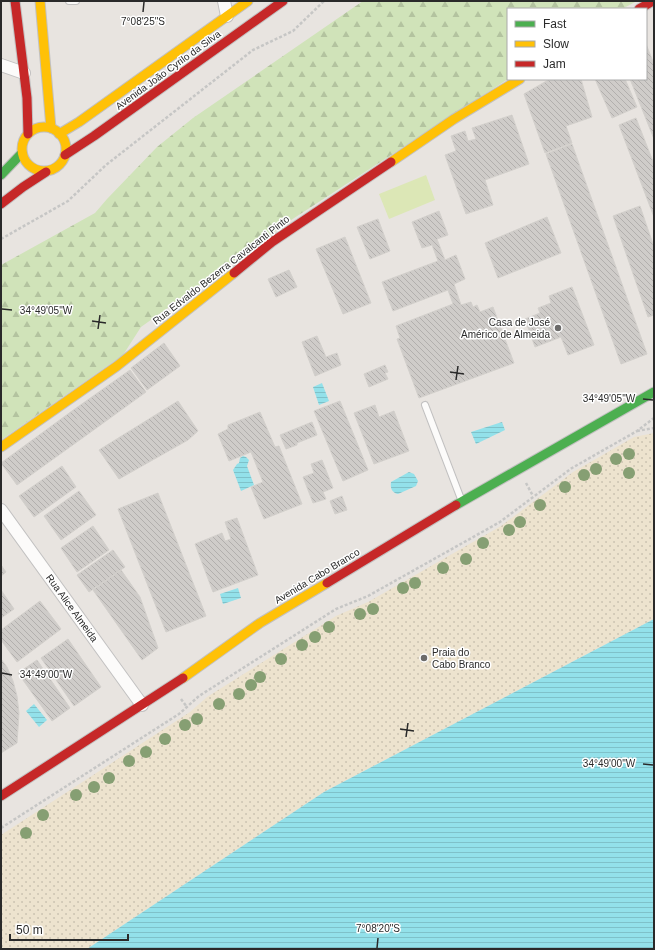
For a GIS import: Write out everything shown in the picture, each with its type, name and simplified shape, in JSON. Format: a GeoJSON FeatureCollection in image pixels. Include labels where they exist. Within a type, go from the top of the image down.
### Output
{"type":"FeatureCollection","features":[{"type":"Feature","properties":{"kind":"main road"},"geometry":{"type":"LineString","coordinates":[[15,1],[27,98],[28,134]]}},
{"type":"Feature","properties":{"kind":"main road"},"geometry":{"type":"LineString","coordinates":[[40,1],[51,128]]}},
{"type":"Feature","properties":{"kind":"main road","name":"Avenida João Cyrilo da Silva"},"geometry":{"type":"LineString","coordinates":[[59,134],[79,122],[247,1]]}},
{"type":"Feature","properties":{"kind":"main road","name":"Avenida João Cyrilo da Silva"},"geometry":{"type":"LineString","coordinates":[[65,155],[94,136],[282,1]]}},
{"type":"Feature","properties":{"kind":"main road"},"geometry":{"type":"LineString","coordinates":[[641,8],[654,1]]}},
{"type":"Feature","properties":{"kind":"main road","name":"Rua Edvaldo Bezerra Cavalcanti Pinto"},"geometry":{"type":"LineString","coordinates":[[1,447],[118,366],[272,242],[454,119],[518,80]]}},
{"type":"Feature","properties":{"kind":"main road"},"geometry":{"type":"LineString","coordinates":[[1,204],[23,187],[46,172],[53,170],[58,166],[65,155],[65,144],[59,134],[51,128],[41,127],[28,134],[23,143],[22,153],[24,159],[33,169],[46,172]]}},
{"type":"Feature","properties":{"kind":"main road"},"geometry":{"type":"LineString","coordinates":[[1,176],[22,153]]}},
{"type":"Feature","properties":{"kind":"main road","name":"Avenida Cabo Branco"},"geometry":{"type":"LineString","coordinates":[[1,796],[142,705],[260,624],[462,500],[654,392]]}},
{"type":"Feature","properties":{"kind":"street"},"geometry":{"type":"LineString","coordinates":[[224,1],[227,16]]}},
{"type":"Feature","properties":{"kind":"street"},"geometry":{"type":"LineString","coordinates":[[1,65],[24,73]]}},
{"type":"Feature","properties":{"kind":"street","name":"Rua Alice Almeida"},"geometry":{"type":"LineString","coordinates":[[1,510],[142,705]]}},
{"type":"Feature","properties":{"kind":"lane"},"geometry":{"type":"LineString","coordinates":[[69,1],[76,1]]}},
{"type":"Feature","properties":{"kind":"lane"},"geometry":{"type":"LineString","coordinates":[[425,405],[462,500]]}},
{"type":"Feature","properties":{"kind":"path"},"geometry":{"type":"LineString","coordinates":[[1,239],[68,201],[106,165],[253,50],[293,31],[324,1]]}},
{"type":"Feature","properties":{"kind":"path"},"geometry":{"type":"LineString","coordinates":[[1,828],[179,714],[199,696],[336,609],[368,596],[500,522],[572,468],[637,431],[654,418]]}},
{"type":"Feature","properties":{"kind":"path"},"geometry":{"type":"LineString","coordinates":[[637,431],[654,428]]}},
{"type":"Feature","properties":{"kind":"green space"},"geometry":{"type":"Polygon","coordinates":[[[363,1],[637,1],[624,8],[507,8],[507,80],[288,222],[141,327],[123,355],[1,440],[1,265],[95,213],[157,147],[193,118],[363,1]]]}},
{"type":"Feature","properties":{"kind":"green space"},"geometry":{"type":"Polygon","coordinates":[[[426,175],[435,200],[389,219],[379,194],[426,175]]]}},
{"type":"Feature","properties":{"kind":"sand","name":"Praia do Cabo Branco"},"geometry":{"type":"Polygon","coordinates":[[[654,433],[654,619],[324,792],[87,949],[1,949],[1,835],[190,712],[207,697],[336,616],[368,602],[501,526],[573,472],[634,437],[654,433]]]}},
{"type":"Feature","properties":{"kind":"water"},"geometry":{"type":"Polygon","coordinates":[[[322,383],[329,401],[319,405],[313,387],[322,383]]]}},
{"type":"Feature","properties":{"kind":"water"},"geometry":{"type":"Polygon","coordinates":[[[502,422],[505,430],[476,444],[471,432],[502,422]]]}},
{"type":"Feature","properties":{"kind":"water"},"geometry":{"type":"Polygon","coordinates":[[[243,456],[249,460],[247,466],[254,485],[241,491],[233,470],[239,463],[240,458],[243,456]]]}},
{"type":"Feature","properties":{"kind":"water"},"geometry":{"type":"Polygon","coordinates":[[[409,472],[414,474],[418,481],[416,486],[398,494],[394,493],[391,488],[391,482],[409,472]]]}},
{"type":"Feature","properties":{"kind":"water"},"geometry":{"type":"Polygon","coordinates":[[[238,588],[241,598],[223,604],[220,594],[238,588]]]}},
{"type":"Feature","properties":{"kind":"water"},"geometry":{"type":"Polygon","coordinates":[[[654,619],[654,949],[87,949],[324,792],[654,619]]]}},
{"type":"Feature","properties":{"kind":"water"},"geometry":{"type":"Polygon","coordinates":[[[34,704],[47,720],[39,727],[26,711],[34,704]]]}},
{"type":"Feature","properties":{"kind":"building"},"geometry":{"type":"Polygon","coordinates":[[[647,46],[654,64],[654,139],[630,80],[647,80],[647,46]]]}},
{"type":"Feature","properties":{"kind":"building"},"geometry":{"type":"Polygon","coordinates":[[[548,80],[581,80],[592,117],[566,126],[572,143],[545,153],[524,94],[548,80]]]}},
{"type":"Feature","properties":{"kind":"building"},"geometry":{"type":"Polygon","coordinates":[[[595,80],[625,80],[637,107],[612,118],[595,80]]]}},
{"type":"Feature","properties":{"kind":"building"},"geometry":{"type":"Polygon","coordinates":[[[512,115],[529,164],[485,180],[493,205],[466,214],[445,155],[456,151],[451,136],[465,131],[468,141],[476,139],[472,128],[512,115]]]}},
{"type":"Feature","properties":{"kind":"building"},"geometry":{"type":"Polygon","coordinates":[[[636,118],[654,164],[654,217],[619,125],[636,118]]]}},
{"type":"Feature","properties":{"kind":"building"},"geometry":{"type":"Polygon","coordinates":[[[572,144],[647,354],[621,364],[546,154],[572,144]]]}},
{"type":"Feature","properties":{"kind":"building"},"geometry":{"type":"Polygon","coordinates":[[[640,206],[654,247],[654,315],[648,317],[613,216],[640,206]]]}},
{"type":"Feature","properties":{"kind":"building"},"geometry":{"type":"Polygon","coordinates":[[[439,211],[448,235],[437,239],[445,260],[456,255],[465,279],[454,284],[461,305],[471,302],[473,307],[477,305],[480,312],[493,307],[514,363],[419,398],[397,339],[400,338],[396,326],[453,304],[448,290],[393,311],[382,282],[438,261],[432,245],[422,248],[412,222],[439,211]]]}},
{"type":"Feature","properties":{"kind":"building"},"geometry":{"type":"Polygon","coordinates":[[[547,217],[561,253],[498,278],[485,243],[547,217]]]}},
{"type":"Feature","properties":{"kind":"building"},"geometry":{"type":"Polygon","coordinates":[[[378,219],[390,251],[370,259],[357,227],[378,219]]]}},
{"type":"Feature","properties":{"kind":"building"},"geometry":{"type":"Polygon","coordinates":[[[345,237],[371,303],[343,314],[316,249],[345,237]]]}},
{"type":"Feature","properties":{"kind":"building"},"geometry":{"type":"Polygon","coordinates":[[[289,270],[297,287],[276,297],[268,279],[289,270]]]}},
{"type":"Feature","properties":{"kind":"building","name":"Casa de José Américo de Almeida"},"geometry":{"type":"Polygon","coordinates":[[[572,287],[594,345],[568,355],[561,337],[535,347],[525,319],[540,313],[538,308],[551,303],[549,296],[572,287]]]}},
{"type":"Feature","properties":{"kind":"building"},"geometry":{"type":"Polygon","coordinates":[[[317,336],[326,357],[337,353],[341,365],[315,376],[302,342],[317,336]]]}},
{"type":"Feature","properties":{"kind":"building"},"geometry":{"type":"Polygon","coordinates":[[[164,343],[180,366],[147,390],[131,368],[164,343]]]}},
{"type":"Feature","properties":{"kind":"building"},"geometry":{"type":"Polygon","coordinates":[[[385,365],[388,372],[385,373],[388,379],[369,387],[364,374],[385,365]]]}},
{"type":"Feature","properties":{"kind":"building"},"geometry":{"type":"Polygon","coordinates":[[[130,370],[146,392],[88,434],[72,411],[130,370]]]}},
{"type":"Feature","properties":{"kind":"building"},"geometry":{"type":"Polygon","coordinates":[[[178,401],[198,431],[188,440],[119,479],[99,450],[178,401]]]}},
{"type":"Feature","properties":{"kind":"building"},"geometry":{"type":"Polygon","coordinates":[[[340,401],[368,470],[343,481],[314,411],[340,401]]]}},
{"type":"Feature","properties":{"kind":"building"},"geometry":{"type":"Polygon","coordinates":[[[375,405],[379,417],[394,411],[409,451],[374,464],[354,413],[375,405]]]}},
{"type":"Feature","properties":{"kind":"building"},"geometry":{"type":"Polygon","coordinates":[[[72,411],[88,434],[17,485],[1,463],[72,411]]]}},
{"type":"Feature","properties":{"kind":"building"},"geometry":{"type":"Polygon","coordinates":[[[260,412],[275,447],[279,446],[302,504],[264,519],[251,487],[263,482],[251,452],[229,461],[218,434],[228,429],[228,425],[260,412]]]}},
{"type":"Feature","properties":{"kind":"building"},"geometry":{"type":"Polygon","coordinates":[[[312,422],[317,435],[286,449],[280,435],[312,422]]]}},
{"type":"Feature","properties":{"kind":"building"},"geometry":{"type":"Polygon","coordinates":[[[322,460],[333,488],[323,492],[326,499],[313,503],[303,477],[314,473],[311,464],[322,460]]]}},
{"type":"Feature","properties":{"kind":"building"},"geometry":{"type":"Polygon","coordinates":[[[62,466],[76,487],[34,517],[19,496],[62,466]]]}},
{"type":"Feature","properties":{"kind":"building"},"geometry":{"type":"Polygon","coordinates":[[[79,491],[96,515],[61,540],[44,516],[79,491]]]}},
{"type":"Feature","properties":{"kind":"building"},"geometry":{"type":"Polygon","coordinates":[[[158,493],[206,616],[166,632],[118,509],[158,493]]]}},
{"type":"Feature","properties":{"kind":"building"},"geometry":{"type":"Polygon","coordinates":[[[342,496],[347,510],[335,514],[330,501],[342,496]]]}},
{"type":"Feature","properties":{"kind":"building"},"geometry":{"type":"Polygon","coordinates":[[[237,518],[258,575],[213,592],[195,544],[222,533],[225,541],[231,539],[225,522],[237,518]]]}},
{"type":"Feature","properties":{"kind":"building"},"geometry":{"type":"Polygon","coordinates":[[[93,526],[109,550],[77,572],[61,548],[93,526]]]}},
{"type":"Feature","properties":{"kind":"building"},"geometry":{"type":"Polygon","coordinates":[[[113,550],[125,567],[89,592],[77,575],[113,550]]]}},
{"type":"Feature","properties":{"kind":"building"},"geometry":{"type":"Polygon","coordinates":[[[1,565],[6,572],[1,576],[1,565]]]}},
{"type":"Feature","properties":{"kind":"building"},"geometry":{"type":"Polygon","coordinates":[[[121,570],[140,597],[158,648],[142,660],[93,590],[121,570]]]}},
{"type":"Feature","properties":{"kind":"building"},"geometry":{"type":"Polygon","coordinates":[[[1,590],[14,609],[1,618],[1,590]]]}},
{"type":"Feature","properties":{"kind":"building"},"geometry":{"type":"Polygon","coordinates":[[[40,601],[61,629],[17,662],[1,640],[1,630],[40,601]]]}},
{"type":"Feature","properties":{"kind":"building"},"geometry":{"type":"Polygon","coordinates":[[[68,639],[101,687],[74,706],[41,658],[68,639]]]}},
{"type":"Feature","properties":{"kind":"building"},"geometry":{"type":"Polygon","coordinates":[[[1,659],[7,667],[13,681],[19,713],[17,743],[1,753],[1,659]]]}},
{"type":"Feature","properties":{"kind":"building"},"geometry":{"type":"Polygon","coordinates":[[[37,660],[70,708],[52,721],[18,673],[37,660]]]}},
{"type":"Feature","properties":{"kind":"traffic: fast"},"geometry":{"type":"LineString","coordinates":[[1,175],[22,153]]}},
{"type":"Feature","properties":{"kind":"traffic: fast"},"geometry":{"type":"LineString","coordinates":[[456,505],[654,392]]}},
{"type":"Feature","properties":{"kind":"traffic: slow"},"geometry":{"type":"LineString","coordinates":[[40,1],[51,128]]}},
{"type":"Feature","properties":{"kind":"traffic: slow"},"geometry":{"type":"LineString","coordinates":[[59,134],[79,122],[248,1]]}},
{"type":"Feature","properties":{"kind":"traffic: slow"},"geometry":{"type":"LineString","coordinates":[[391,162],[454,119],[518,80]]}},
{"type":"Feature","properties":{"kind":"traffic: slow"},"geometry":{"type":"LineString","coordinates":[[40,127],[48,127],[60,133],[66,145],[66,149],[66,153],[60,165],[48,171],[40,171],[28,165],[22,153],[22,145],[28,133],[40,127]]}},
{"type":"Feature","properties":{"kind":"traffic: slow"},"geometry":{"type":"LineString","coordinates":[[1,447],[117,366],[234,273]]}},
{"type":"Feature","properties":{"kind":"traffic: slow"},"geometry":{"type":"LineString","coordinates":[[183,678],[260,623],[327,583]]}},
{"type":"Feature","properties":{"kind":"traffic: jam"},"geometry":{"type":"LineString","coordinates":[[15,1],[27,98],[28,134]]}},
{"type":"Feature","properties":{"kind":"traffic: jam"},"geometry":{"type":"LineString","coordinates":[[65,155],[94,136],[283,1]]}},
{"type":"Feature","properties":{"kind":"traffic: jam"},"geometry":{"type":"LineString","coordinates":[[641,8],[653,1]]}},
{"type":"Feature","properties":{"kind":"traffic: jam"},"geometry":{"type":"LineString","coordinates":[[234,273],[272,242],[391,162]]}},
{"type":"Feature","properties":{"kind":"traffic: jam"},"geometry":{"type":"LineString","coordinates":[[1,204],[46,172]]}},
{"type":"Feature","properties":{"kind":"traffic: jam"},"geometry":{"type":"LineString","coordinates":[[327,583],[456,505]]}},
{"type":"Feature","properties":{"kind":"traffic: jam"},"geometry":{"type":"LineString","coordinates":[[1,796],[183,678]]}},
{"type":"Feature","properties":{"kind":"place","name":"Casa de José Américo de Almeida"},"geometry":{"type":"Point","coordinates":[558,328]}},
{"type":"Feature","properties":{"kind":"place","name":"Praia do Cabo Branco"},"geometry":{"type":"Point","coordinates":[424,658]}}]}
